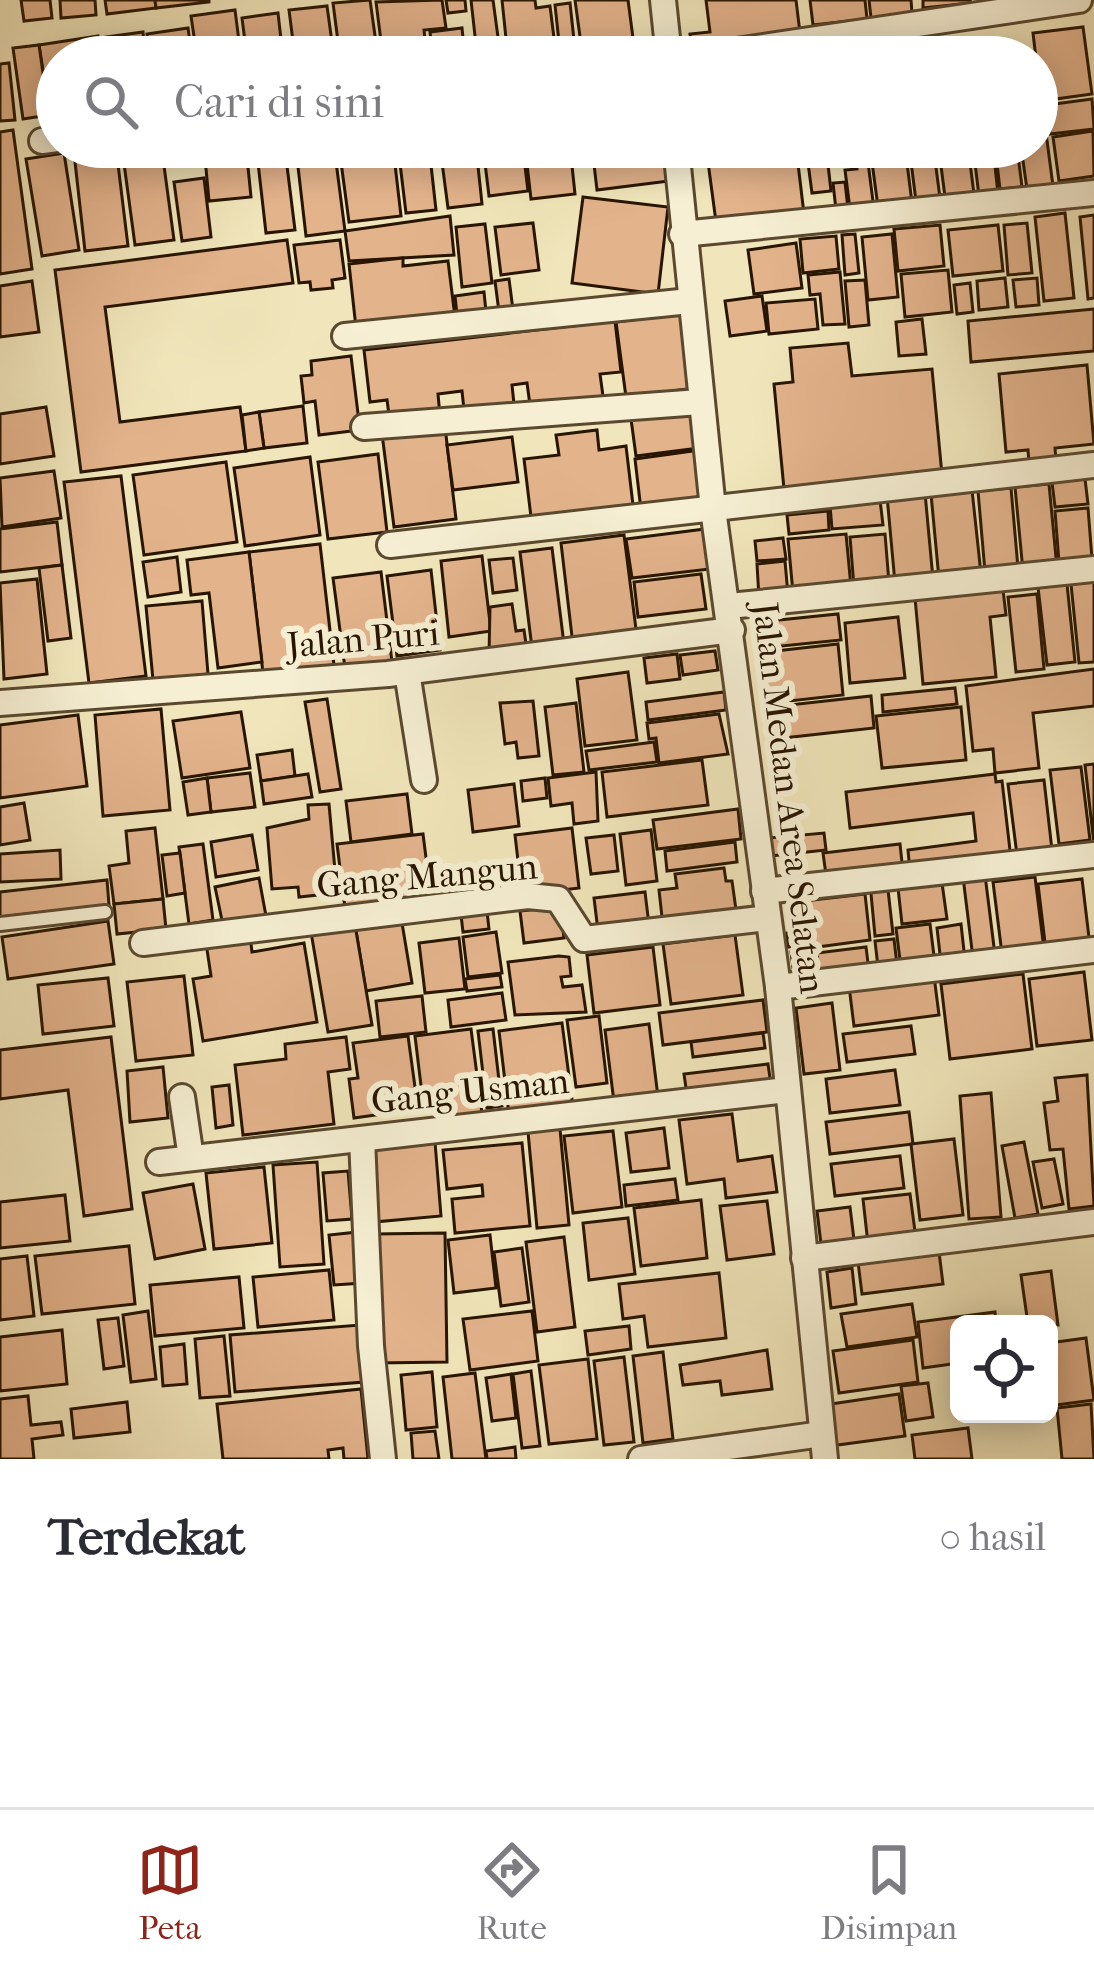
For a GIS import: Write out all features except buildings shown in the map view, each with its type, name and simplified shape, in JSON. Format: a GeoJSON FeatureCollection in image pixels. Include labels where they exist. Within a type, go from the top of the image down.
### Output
{"type":"FeatureCollection","features":[{"type":"Feature","properties":{"kind":"street"},"geometry":{"type":"LineString","coordinates":[[663,0],[667,36]]}},
{"type":"Feature","properties":{"kind":"street"},"geometry":{"type":"LineString","coordinates":[[837,36],[1079,0]]}},
{"type":"Feature","properties":{"kind":"street","name":"Jalan Medan Area Selatan"},"geometry":{"type":"LineString","coordinates":[[677,168],[712,509],[778,987],[824,1446]]}},
{"type":"Feature","properties":{"kind":"street"},"geometry":{"type":"LineString","coordinates":[[682,234],[1094,193]]}},
{"type":"Feature","properties":{"kind":"street"},"geometry":{"type":"LineString","coordinates":[[345,336],[690,301]]}},
{"type":"Feature","properties":{"kind":"street"},"geometry":{"type":"LineString","coordinates":[[364,427],[700,402]]}},
{"type":"Feature","properties":{"kind":"street"},"geometry":{"type":"LineString","coordinates":[[390,545],[1094,465]]}},
{"type":"Feature","properties":{"kind":"street","name":"Jalan Puri"},"geometry":{"type":"LineString","coordinates":[[0,704],[407,672],[730,618],[1094,569]]}},
{"type":"Feature","properties":{"kind":"street"},"geometry":{"type":"LineString","coordinates":[[407,672],[424,780]]}},
{"type":"Feature","properties":{"kind":"street"},"geometry":{"type":"LineString","coordinates":[[764,891],[1094,855]]}},
{"type":"Feature","properties":{"kind":"street","name":"Gang Mangun"},"geometry":{"type":"LineString","coordinates":[[143,943],[528,896],[558,899],[584,939],[768,917]]}},
{"type":"Feature","properties":{"kind":"street"},"geometry":{"type":"LineString","coordinates":[[778,987],[1094,950]]}},
{"type":"Feature","properties":{"kind":"street","name":"Gang Usman"},"geometry":{"type":"LineString","coordinates":[[159,1162],[787,1090]]}},
{"type":"Feature","properties":{"kind":"street"},"geometry":{"type":"LineString","coordinates":[[182,1097],[191,1158]]}},
{"type":"Feature","properties":{"kind":"street"},"geometry":{"type":"LineString","coordinates":[[362,1139],[371,1346],[383,1459]]}},
{"type":"Feature","properties":{"kind":"street"},"geometry":{"type":"LineString","coordinates":[[804,1258],[1094,1222]]}},
{"type":"Feature","properties":{"kind":"street"},"geometry":{"type":"LineString","coordinates":[[641,1459],[824,1446]]}},
{"type":"Feature","properties":{"kind":"lane"},"geometry":{"type":"LineString","coordinates":[[0,924],[105,912]]}}]}
